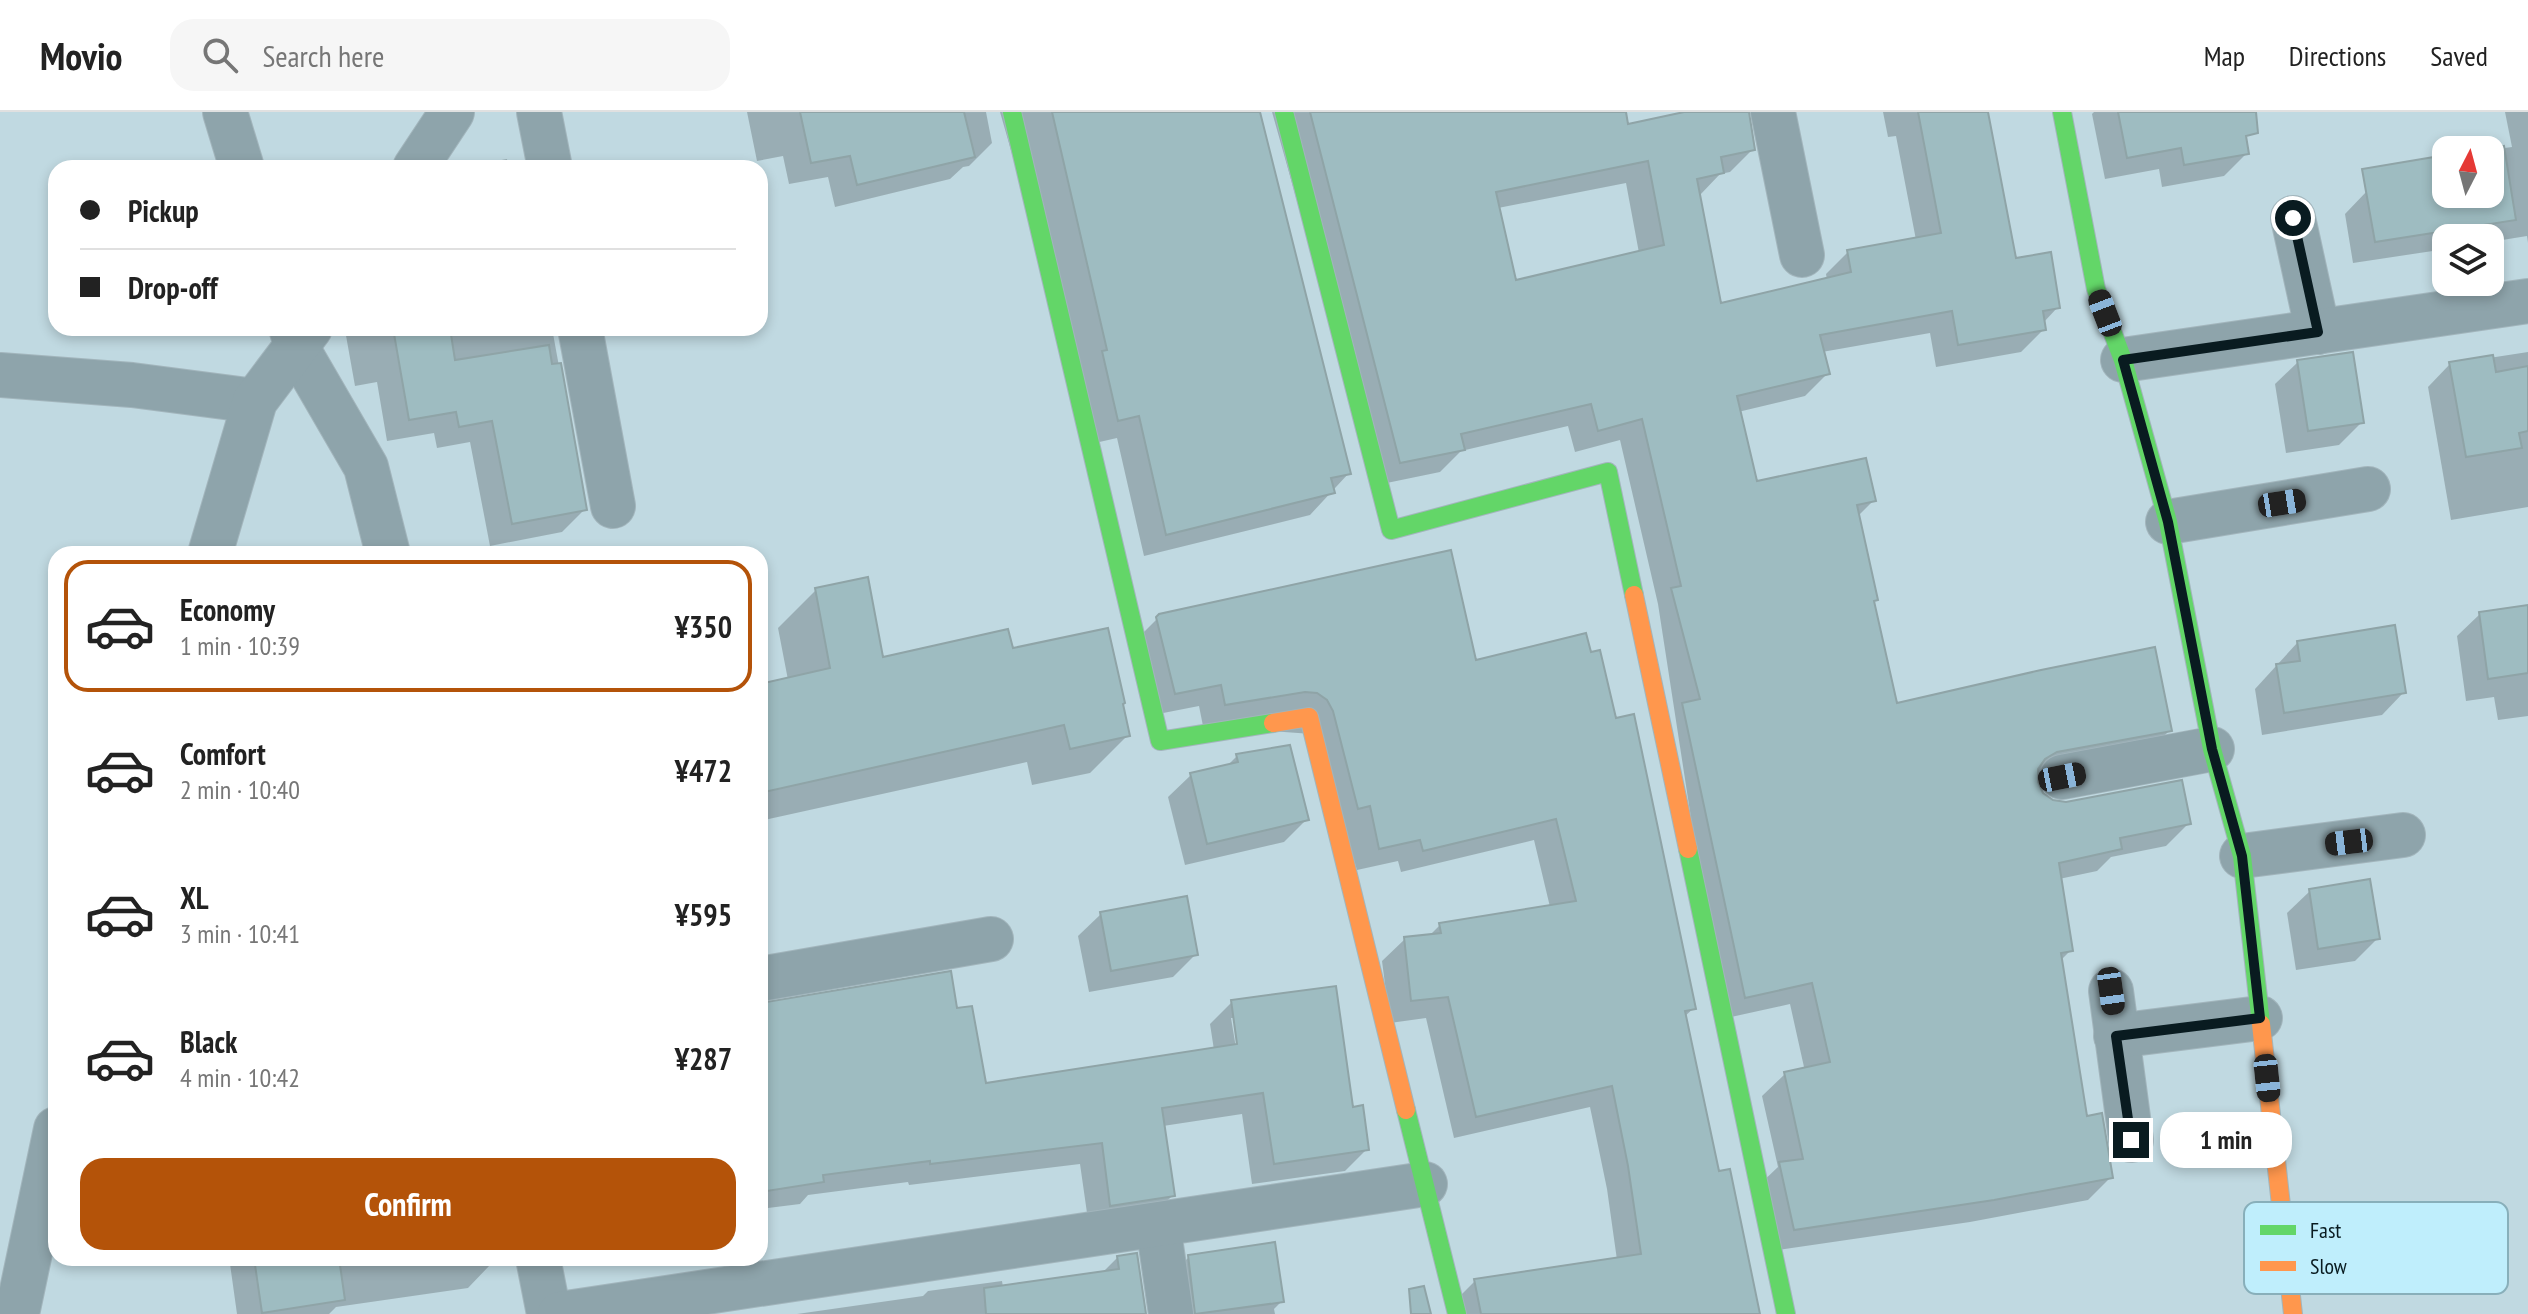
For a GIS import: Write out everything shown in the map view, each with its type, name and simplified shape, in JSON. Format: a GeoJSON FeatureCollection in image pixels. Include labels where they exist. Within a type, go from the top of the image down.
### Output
{"type":"FeatureCollection","features":[{"type":"Feature","properties":{"kind":"street"},"geometry":{"type":"LineString","coordinates":[[225,112],[240,160]]}},
{"type":"Feature","properties":{"kind":"street"},"geometry":{"type":"LineString","coordinates":[[420,160],[452,112]]}},
{"type":"Feature","properties":{"kind":"street"},"geometry":{"type":"LineString","coordinates":[[539,112],[548,160]]}},
{"type":"Feature","properties":{"kind":"street"},"geometry":{"type":"LineString","coordinates":[[1012,112],[1160,741],[1309,717],[1457,1314]]}},
{"type":"Feature","properties":{"kind":"street"},"geometry":{"type":"LineString","coordinates":[[1284,112],[1391,530],[1608,472],[1786,1314]]}},
{"type":"Feature","properties":{"kind":"street"},"geometry":{"type":"LineString","coordinates":[[1773,112],[1802,255]]}},
{"type":"Feature","properties":{"kind":"street"},"geometry":{"type":"LineString","coordinates":[[2062,112],[2096,289],[2123,360],[2168,522],[2212,749],[2242,856],[2281,1202]]}},
{"type":"Feature","properties":{"kind":"street"},"geometry":{"type":"LineString","coordinates":[[2293,218],[2318,332]]}},
{"type":"Feature","properties":{"kind":"street"},"geometry":{"type":"LineString","coordinates":[[2123,360],[2528,301]]}},
{"type":"Feature","properties":{"kind":"street"},"geometry":{"type":"LineString","coordinates":[[212,546],[255,401],[299,336]]}},
{"type":"Feature","properties":{"kind":"street"},"geometry":{"type":"LineString","coordinates":[[300,336],[366,467],[386,546]]}},
{"type":"Feature","properties":{"kind":"street"},"geometry":{"type":"LineString","coordinates":[[581,336],[613,506]]}},
{"type":"Feature","properties":{"kind":"street"},"geometry":{"type":"LineString","coordinates":[[0,375],[132,385],[255,401]]}},
{"type":"Feature","properties":{"kind":"street"},"geometry":{"type":"LineString","coordinates":[[2168,522],[2368,489]]}},
{"type":"Feature","properties":{"kind":"street"},"geometry":{"type":"LineString","coordinates":[[2062,777],[2212,749]]}},
{"type":"Feature","properties":{"kind":"street"},"geometry":{"type":"LineString","coordinates":[[2242,856],[2403,835]]}},
{"type":"Feature","properties":{"kind":"street"},"geometry":{"type":"LineString","coordinates":[[768,978],[991,939]]}},
{"type":"Feature","properties":{"kind":"street"},"geometry":{"type":"LineString","coordinates":[[2111,991],[2131,1140]]}},
{"type":"Feature","properties":{"kind":"street"},"geometry":{"type":"LineString","coordinates":[[2116,1036],[2260,1018]]}},
{"type":"Feature","properties":{"kind":"street"},"geometry":{"type":"LineString","coordinates":[[17,1314],[48,1167]]}},
{"type":"Feature","properties":{"kind":"street"},"geometry":{"type":"LineString","coordinates":[[560,1314],[1425,1184]]}},
{"type":"Feature","properties":{"kind":"street"},"geometry":{"type":"LineString","coordinates":[[1158,1225],[1171,1314]]}},
{"type":"Feature","properties":{"kind":"street"},"geometry":{"type":"LineString","coordinates":[[540,1266],[549,1314]]}},
{"type":"Feature","properties":{"kind":"street"},"geometry":{"type":"LineString","coordinates":[[2291,1294],[2293,1314]]}},
{"type":"Feature","properties":{"kind":"building"},"geometry":{"type":"Polygon","coordinates":[[[800,112],[964,112],[975,157],[857,185],[850,156],[811,163],[800,112]]]}},
{"type":"Feature","properties":{"kind":"building"},"geometry":{"type":"Polygon","coordinates":[[[1052,112],[1260,112],[1351,474],[1331,478],[1335,493],[1166,535],[1139,416],[1118,421],[1102,351],[1107,350],[1052,112]]]}},
{"type":"Feature","properties":{"kind":"building"},"geometry":{"type":"Polygon","coordinates":[[[1310,112],[1626,112],[1628,124],[1684,112],[1749,112],[1755,150],[1721,157],[1724,173],[1697,179],[1721,303],[1851,272],[1847,250],[1941,233],[1918,112],[1988,112],[2016,258],[2051,252],[2060,308],[2043,311],[2046,330],[1958,345],[1952,311],[1820,335],[1830,374],[1737,396],[1757,481],[1866,458],[1876,501],[1857,505],[1897,703],[2155,647],[2172,731],[2057,752],[2045,759],[2038,769],[2038,782],[2043,793],[2053,800],[2066,802],[2182,780],[2191,824],[2120,838],[2122,849],[2059,863],[2073,951],[2061,953],[2087,1116],[2102,1113],[2113,1178],[1994,1200],[1794,1230],[1779,1162],[1803,1159],[1784,1072],[1830,1062],[1812,983],[1745,998],[1682,703],[1700,699],[1671,588],[1681,586],[1642,419],[1598,431],[1591,404],[1461,434],[1465,450],[1400,463],[1310,112]],[[1648,161],[1496,192],[1516,280],[1664,245],[1648,161]]]}},
{"type":"Feature","properties":{"kind":"building"},"geometry":{"type":"Polygon","coordinates":[[[2118,112],[2256,112],[2258,133],[2246,136],[2249,154],[2184,165],[2181,148],[2127,158],[2118,112]]]}},
{"type":"Feature","properties":{"kind":"building"},"geometry":{"type":"Polygon","coordinates":[[[2504,146],[2516,220],[2490,224],[2432,224],[2432,233],[2375,242],[2362,169],[2432,157],[2432,208],[2504,208],[2504,146]]]}},
{"type":"Feature","properties":{"kind":"building"},"geometry":{"type":"Polygon","coordinates":[[[394,336],[451,336],[455,360],[549,345],[552,364],[561,363],[587,510],[512,524],[492,421],[459,427],[456,412],[409,420],[394,336]]]}},
{"type":"Feature","properties":{"kind":"building"},"geometry":{"type":"Polygon","coordinates":[[[2353,352],[2364,423],[2308,431],[2297,360],[2353,352]]]}},
{"type":"Feature","properties":{"kind":"building"},"geometry":{"type":"Polygon","coordinates":[[[2493,355],[2496,372],[2528,366],[2528,431],[2519,433],[2522,448],[2466,457],[2449,362],[2493,355]]]}},
{"type":"Feature","properties":{"kind":"building"},"geometry":{"type":"Polygon","coordinates":[[[1451,550],[1476,660],[1586,633],[1591,652],[1600,650],[1616,718],[1634,714],[1696,1009],[1685,1011],[1719,1171],[1730,1169],[1760,1314],[1481,1314],[1474,1279],[1641,1254],[1612,1086],[1476,1117],[1448,997],[1411,1001],[1404,937],[1441,933],[1439,923],[1576,901],[1556,819],[1423,851],[1420,840],[1379,849],[1370,806],[1358,809],[1333,711],[1327,700],[1317,693],[1305,692],[1225,705],[1221,685],[1175,694],[1156,617],[1159,614],[1451,550]]]}},
{"type":"Feature","properties":{"kind":"building"},"geometry":{"type":"Polygon","coordinates":[[[868,577],[883,657],[1008,629],[1013,648],[1108,628],[1130,736],[1070,749],[1064,725],[768,791],[768,682],[830,668],[815,588],[868,577]]]}},
{"type":"Feature","properties":{"kind":"building"},"geometry":{"type":"Polygon","coordinates":[[[2528,605],[2528,673],[2488,679],[2479,612],[2528,605]]]}},
{"type":"Feature","properties":{"kind":"building"},"geometry":{"type":"Polygon","coordinates":[[[2395,625],[2406,693],[2284,713],[2276,664],[2300,661],[2297,641],[2395,625]]]}},
{"type":"Feature","properties":{"kind":"building"},"geometry":{"type":"Polygon","coordinates":[[[1290,745],[1309,820],[1207,844],[1190,773],[1238,762],[1236,754],[1290,745]]]}},
{"type":"Feature","properties":{"kind":"building"},"geometry":{"type":"Polygon","coordinates":[[[2370,879],[2380,939],[2318,949],[2309,889],[2370,879]]]}},
{"type":"Feature","properties":{"kind":"building"},"geometry":{"type":"Polygon","coordinates":[[[1187,896],[1198,955],[1111,971],[1100,912],[1187,896]]]}},
{"type":"Feature","properties":{"kind":"building"},"geometry":{"type":"Polygon","coordinates":[[[951,971],[957,1008],[972,1006],[986,1083],[1237,1044],[1231,1000],[1336,986],[1353,1107],[1363,1105],[1369,1150],[1274,1164],[1263,1093],[1162,1108],[1175,1196],[1110,1206],[1102,1143],[823,1175],[824,1182],[768,1191],[768,1002],[951,971]]]}},
{"type":"Feature","properties":{"kind":"building"},"geometry":{"type":"Polygon","coordinates":[[[1275,1242],[1284,1302],[1195,1314],[1188,1255],[1275,1242]]]}},
{"type":"Feature","properties":{"kind":"building"},"geometry":{"type":"Polygon","coordinates":[[[1137,1253],[1146,1314],[986,1314],[984,1288],[1119,1269],[1117,1256],[1137,1253]]]}},
{"type":"Feature","properties":{"kind":"building"},"geometry":{"type":"Polygon","coordinates":[[[255,1266],[340,1266],[345,1300],[262,1313],[255,1266]]]}},
{"type":"Feature","properties":{"kind":"building"},"geometry":{"type":"Polygon","coordinates":[[[1424,1286],[1431,1314],[1411,1314],[1409,1289],[1424,1286]]]}},
{"type":"Feature","properties":{"kind":"traffic: fast"},"geometry":{"type":"LineString","coordinates":[[1012,112],[1160,741],[1273,723]]}},
{"type":"Feature","properties":{"kind":"traffic: fast"},"geometry":{"type":"LineString","coordinates":[[1284,112],[1391,530],[1608,472],[1634,595]]}},
{"type":"Feature","properties":{"kind":"traffic: fast"},"geometry":{"type":"LineString","coordinates":[[2062,112],[2096,289],[2123,360],[2168,522],[2212,749],[2242,856],[2261,1024]]}},
{"type":"Feature","properties":{"kind":"traffic: fast"},"geometry":{"type":"LineString","coordinates":[[1688,849],[1786,1314]]}},
{"type":"Feature","properties":{"kind":"traffic: fast"},"geometry":{"type":"LineString","coordinates":[[1406,1110],[1457,1314]]}},
{"type":"Feature","properties":{"kind":"traffic: slow"},"geometry":{"type":"LineString","coordinates":[[1634,595],[1688,849]]}},
{"type":"Feature","properties":{"kind":"traffic: slow"},"geometry":{"type":"LineString","coordinates":[[1273,723],[1309,717],[1406,1110]]}},
{"type":"Feature","properties":{"kind":"traffic: slow"},"geometry":{"type":"LineString","coordinates":[[2261,1024],[2281,1202]]}},
{"type":"Feature","properties":{"kind":"traffic: slow"},"geometry":{"type":"LineString","coordinates":[[2291,1294],[2293,1314]]}},
{"type":"Feature","properties":{"kind":"route"},"geometry":{"type":"LineString","coordinates":[[2131,1140],[2116,1036],[2260,1018],[2242,856],[2212,749],[2168,522],[2123,360],[2318,332],[2293,218]]}}]}
